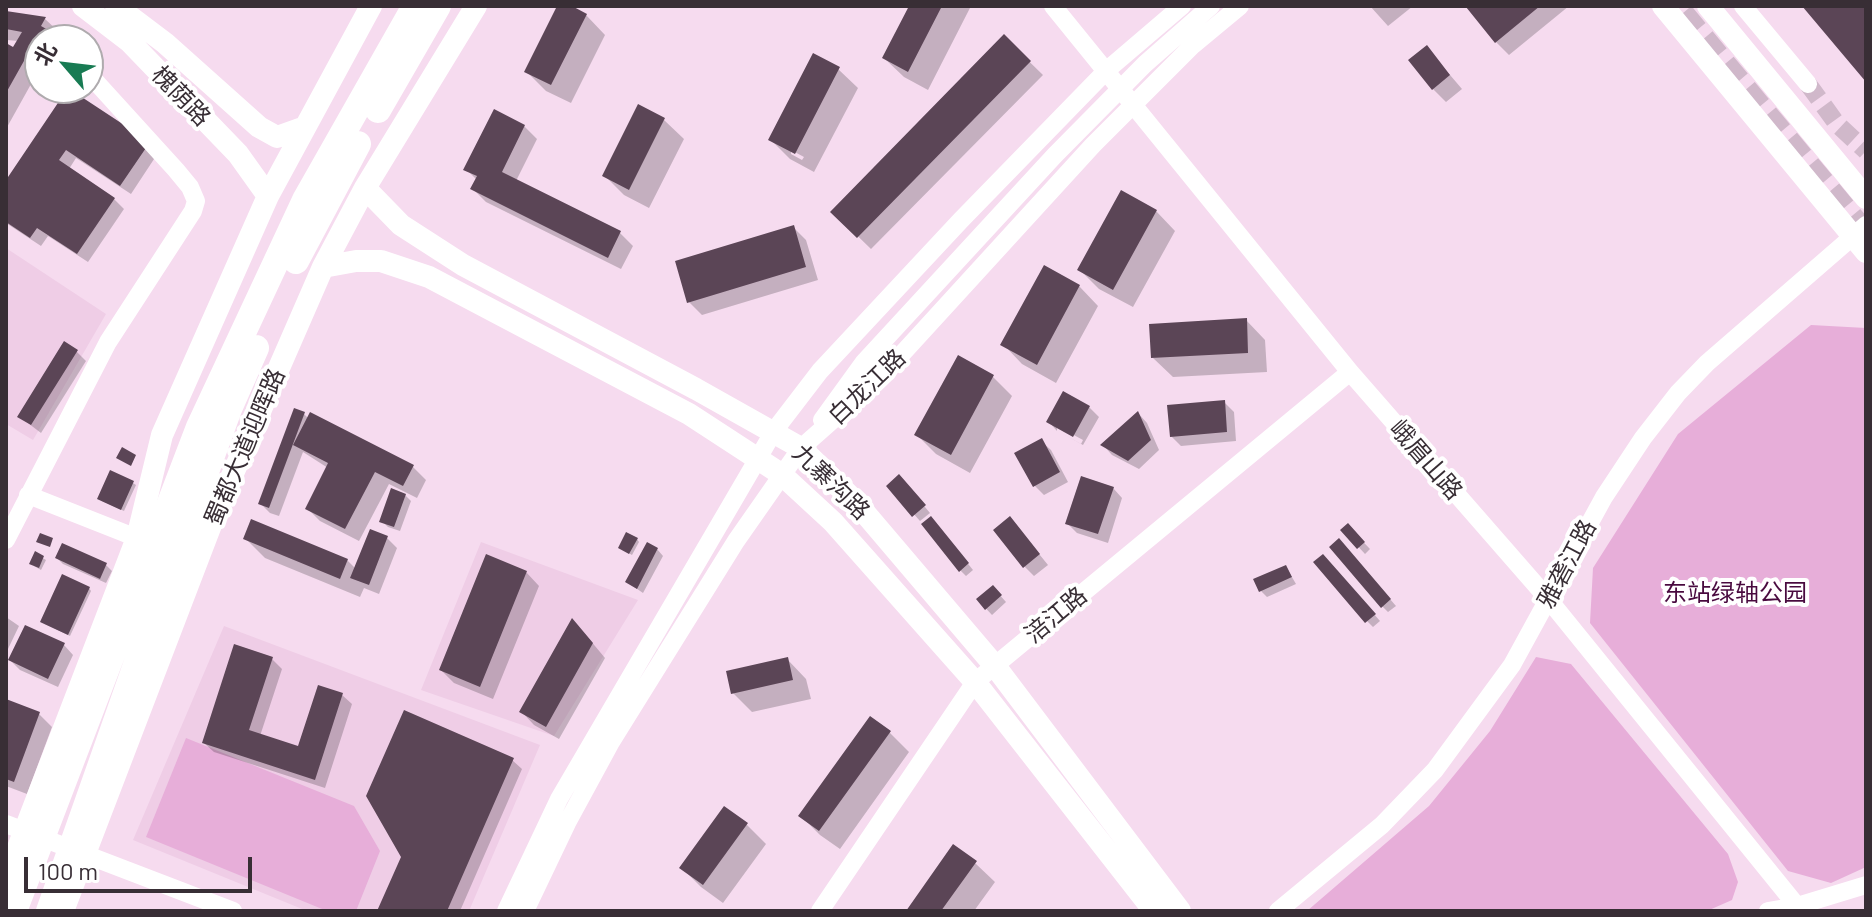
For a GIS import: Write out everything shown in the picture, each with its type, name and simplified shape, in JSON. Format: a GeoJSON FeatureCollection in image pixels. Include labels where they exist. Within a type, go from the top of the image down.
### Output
{"type":"FeatureCollection","features":[{"type":"Feature","properties":{"kind":"highway","name":"蜀都大道迎晖路"},"geometry":{"type":"LineString","coordinates":[[14,911],[199,427],[305,200],[415,6]]}},
{"type":"Feature","properties":{"kind":"highway","name":"蜀都大道迎晖路"},"geometry":{"type":"LineString","coordinates":[[49,911],[235,395],[278,297],[325,202],[438,6]]}},
{"type":"Feature","properties":{"kind":"main road","name":"槐荫路"},"geometry":{"type":"LineString","coordinates":[[83,6],[130,42],[238,154],[268,196]]}},
{"type":"Feature","properties":{"kind":"main road","name":"槐荫路"},"geometry":{"type":"LineString","coordinates":[[116,6],[165,43],[259,127],[277,137],[305,127]]}},
{"type":"Feature","properties":{"kind":"main road","name":"蜀都大道迎晖路"},"geometry":{"type":"LineString","coordinates":[[63,911],[214,517],[323,267],[365,188],[476,6]]}},
{"type":"Feature","properties":{"kind":"main road"},"geometry":{"type":"LineString","coordinates":[[1663,6],[1862,237]]}},
{"type":"Feature","properties":{"kind":"main road"},"geometry":{"type":"LineString","coordinates":[[1708,6],[1866,198]]}},
{"type":"Feature","properties":{"kind":"main road"},"geometry":{"type":"LineString","coordinates":[[6,879],[137,538],[162,435],[268,196],[371,7]]}},
{"type":"Feature","properties":{"kind":"main road","name":"九寨沟路"},"geometry":{"type":"LineString","coordinates":[[365,188],[401,225],[463,265],[801,448],[853,499],[995,666],[1180,911]]}},
{"type":"Feature","properties":{"kind":"main road","name":"九寨沟路"},"geometry":{"type":"LineString","coordinates":[[323,267],[356,261],[381,261],[429,277],[689,414],[781,474],[833,522],[975,682],[1154,911]]}},
{"type":"Feature","properties":{"kind":"street","name":"峨眉山路"},"geometry":{"type":"LineString","coordinates":[[1053,6],[1350,372],[1549,600],[1799,909]]}},
{"type":"Feature","properties":{"kind":"street","name":"白龙江路"},"geometry":{"type":"LineString","coordinates":[[506,911],[559,799],[774,431],[820,371],[1107,70],[1182,6]]}},
{"type":"Feature","properties":{"kind":"street"},"geometry":{"type":"LineString","coordinates":[[801,448],[864,362],[1055,155],[1145,64],[1211,6]]}},
{"type":"Feature","properties":{"kind":"street","name":"白龙江路"},"geometry":{"type":"LineString","coordinates":[[525,911],[567,823],[611,742],[728,553],[801,448],[879,379],[1134,104],[1193,45],[1240,6]]}},
{"type":"Feature","properties":{"kind":"street"},"geometry":{"type":"LineString","coordinates":[[1743,6],[1808,84]]}},
{"type":"Feature","properties":{"kind":"street"},"geometry":{"type":"LineString","coordinates":[[6,540],[108,342],[193,211],[196,201],[190,187],[176,170],[104,91]]}},
{"type":"Feature","properties":{"kind":"street","name":"雅砻江路"},"geometry":{"type":"LineString","coordinates":[[1278,911],[1382,825],[1435,770],[1512,665],[1604,497],[1643,438],[1678,393],[1707,363],[1862,237]]}},
{"type":"Feature","properties":{"kind":"street","name":"涪江路"},"geometry":{"type":"LineString","coordinates":[[820,911],[975,682],[1350,372]]}},
{"type":"Feature","properties":{"kind":"street"},"geometry":{"type":"LineString","coordinates":[[28,495],[137,538]]}},
{"type":"Feature","properties":{"kind":"street"},"geometry":{"type":"LineString","coordinates":[[6,824],[233,911]]}},
{"type":"Feature","properties":{"kind":"street"},"geometry":{"type":"LineString","coordinates":[[1768,911],[1799,909],[1866,885]]}},
{"type":"Feature","properties":{"kind":"shaded area"},"geometry":{"type":"Polygon","coordinates":[[[6,248],[106,314],[33,440],[6,424],[6,248]]]}},
{"type":"Feature","properties":{"kind":"shaded area"},"geometry":{"type":"Polygon","coordinates":[[[481,542],[638,600],[554,736],[421,690],[481,542]]]}},
{"type":"Feature","properties":{"kind":"shaded area"},"geometry":{"type":"Polygon","coordinates":[[[224,626],[540,745],[469,911],[307,911],[133,840],[224,626]]]}},
{"type":"Feature","properties":{"kind":"green space","name":"东站绿轴公园"},"geometry":{"type":"Polygon","coordinates":[[[1811,325],[1866,328],[1866,867],[1831,883],[1788,871],[1590,623],[1593,568],[1678,434],[1811,325]]]}},
{"type":"Feature","properties":{"kind":"green space"},"geometry":{"type":"Polygon","coordinates":[[[1536,657],[1571,664],[1728,854],[1738,882],[1732,900],[1707,911],[1307,911],[1429,806],[1490,731],[1536,657]]]}},
{"type":"Feature","properties":{"kind":"green space"},"geometry":{"type":"Polygon","coordinates":[[[186,738],[354,806],[380,851],[356,911],[327,911],[146,837],[186,738]]]}},
{"type":"Feature","properties":{"kind":"building"},"geometry":{"type":"Polygon","coordinates":[[[557,6],[572,6],[587,14],[551,85],[524,72],[557,6]]]}},
{"type":"Feature","properties":{"kind":"building"},"geometry":{"type":"Polygon","coordinates":[[[909,6],[942,6],[908,72],[882,58],[909,6]]]}},
{"type":"Feature","properties":{"kind":"building"},"geometry":{"type":"Polygon","coordinates":[[[1468,6],[1540,6],[1495,43],[1468,6]]]}},
{"type":"Feature","properties":{"kind":"building"},"geometry":{"type":"Polygon","coordinates":[[[1802,6],[1866,6],[1866,82],[1802,6]]]}},
{"type":"Feature","properties":{"kind":"building"},"geometry":{"type":"Polygon","coordinates":[[[6,11],[46,17],[42,24],[24,24],[24,61],[6,93],[6,43],[13,47],[22,32],[6,29],[6,11]]]}},
{"type":"Feature","properties":{"kind":"building"},"geometry":{"type":"Polygon","coordinates":[[[1004,34],[1031,61],[857,238],[830,212],[1004,34]]]}},
{"type":"Feature","properties":{"kind":"building"},"geometry":{"type":"Polygon","coordinates":[[[1427,45],[1450,75],[1432,90],[1408,60],[1427,45]]]}},
{"type":"Feature","properties":{"kind":"building"},"geometry":{"type":"Polygon","coordinates":[[[813,53],[840,67],[795,154],[768,140],[813,53]]]}},
{"type":"Feature","properties":{"kind":"building"},"geometry":{"type":"Polygon","coordinates":[[[57,104],[92,104],[150,142],[120,186],[66,150],[59,160],[115,198],[77,254],[37,228],[30,238],[6,222],[6,180],[57,104]]]}},
{"type":"Feature","properties":{"kind":"building"},"geometry":{"type":"Polygon","coordinates":[[[638,104],[665,118],[629,190],[602,176],[638,104]]]}},
{"type":"Feature","properties":{"kind":"building"},"geometry":{"type":"Polygon","coordinates":[[[494,109],[525,125],[502,172],[621,231],[608,258],[470,189],[477,176],[463,170],[494,109]]]}},
{"type":"Feature","properties":{"kind":"building"},"geometry":{"type":"Polygon","coordinates":[[[1121,190],[1157,210],[1113,290],[1077,270],[1121,190]]]}},
{"type":"Feature","properties":{"kind":"building"},"geometry":{"type":"Polygon","coordinates":[[[794,225],[806,267],[687,303],[675,261],[794,225]]]}},
{"type":"Feature","properties":{"kind":"building"},"geometry":{"type":"Polygon","coordinates":[[[1044,265],[1080,285],[1037,365],[1000,345],[1044,265]]]}},
{"type":"Feature","properties":{"kind":"building"},"geometry":{"type":"Polygon","coordinates":[[[1247,318],[1248,353],[1151,358],[1149,324],[1247,318]]]}},
{"type":"Feature","properties":{"kind":"building"},"geometry":{"type":"Polygon","coordinates":[[[64,341],[78,350],[31,425],[17,417],[64,341]]]}},
{"type":"Feature","properties":{"kind":"building"},"geometry":{"type":"Polygon","coordinates":[[[958,355],[994,375],[951,455],[914,435],[958,355]]]}},
{"type":"Feature","properties":{"kind":"building"},"geometry":{"type":"Polygon","coordinates":[[[1063,391],[1090,406],[1073,437],[1046,422],[1063,391]]]}},
{"type":"Feature","properties":{"kind":"building"},"geometry":{"type":"Polygon","coordinates":[[[1225,400],[1227,432],[1170,437],[1167,405],[1225,400]]]}},
{"type":"Feature","properties":{"kind":"building"},"geometry":{"type":"Polygon","coordinates":[[[294,408],[305,412],[269,508],[258,504],[294,408]]]}},
{"type":"Feature","properties":{"kind":"building"},"geometry":{"type":"Polygon","coordinates":[[[1138,411],[1151,440],[1128,461],[1100,445],[1138,411]]]}},
{"type":"Feature","properties":{"kind":"building"},"geometry":{"type":"Polygon","coordinates":[[[310,412],[414,465],[403,486],[375,472],[345,529],[305,509],[328,463],[293,445],[310,412]]]}},
{"type":"Feature","properties":{"kind":"building"},"geometry":{"type":"Polygon","coordinates":[[[1042,438],[1060,472],[1033,487],[1014,453],[1042,438]]]}},
{"type":"Feature","properties":{"kind":"building"},"geometry":{"type":"Polygon","coordinates":[[[122,447],[136,455],[131,466],[116,458],[122,447]]]}},
{"type":"Feature","properties":{"kind":"building"},"geometry":{"type":"Polygon","coordinates":[[[110,470],[134,481],[121,510],[97,499],[110,470]]]}},
{"type":"Feature","properties":{"kind":"building"},"geometry":{"type":"Polygon","coordinates":[[[899,474],[926,505],[912,517],[886,486],[899,474]]]}},
{"type":"Feature","properties":{"kind":"building"},"geometry":{"type":"Polygon","coordinates":[[[1081,476],[1114,487],[1098,534],[1065,524],[1081,476]]]}},
{"type":"Feature","properties":{"kind":"building"},"geometry":{"type":"Polygon","coordinates":[[[391,488],[406,494],[394,527],[379,522],[391,488]]]}},
{"type":"Feature","properties":{"kind":"building"},"geometry":{"type":"Polygon","coordinates":[[[931,516],[969,563],[959,572],[921,524],[931,516]]]}},
{"type":"Feature","properties":{"kind":"building"},"geometry":{"type":"Polygon","coordinates":[[[1010,516],[1040,554],[1023,568],[993,530],[1010,516]]]}},
{"type":"Feature","properties":{"kind":"building"},"geometry":{"type":"Polygon","coordinates":[[[251,519],[348,559],[340,579],[243,539],[251,519]]]}},
{"type":"Feature","properties":{"kind":"building"},"geometry":{"type":"Polygon","coordinates":[[[1348,523],[1365,542],[1357,549],[1340,530],[1348,523]]]}},
{"type":"Feature","properties":{"kind":"building"},"geometry":{"type":"Polygon","coordinates":[[[370,529],[388,536],[369,585],[350,578],[370,529]]]}},
{"type":"Feature","properties":{"kind":"building"},"geometry":{"type":"Polygon","coordinates":[[[626,532],[638,538],[629,554],[618,548],[626,532]]]}},
{"type":"Feature","properties":{"kind":"building"},"geometry":{"type":"Polygon","coordinates":[[[40,533],[53,538],[50,547],[36,542],[40,533]]]}},
{"type":"Feature","properties":{"kind":"building"},"geometry":{"type":"Polygon","coordinates":[[[1339,538],[1391,599],[1381,608],[1329,547],[1339,538]]]}},
{"type":"Feature","properties":{"kind":"building"},"geometry":{"type":"Polygon","coordinates":[[[647,542],[658,548],[637,589],[625,582],[647,542]]]}},
{"type":"Feature","properties":{"kind":"building"},"geometry":{"type":"Polygon","coordinates":[[[62,543],[107,563],[100,579],[55,558],[62,543]]]}},
{"type":"Feature","properties":{"kind":"building"},"geometry":{"type":"Polygon","coordinates":[[[35,551],[44,556],[39,568],[29,564],[35,551]]]}},
{"type":"Feature","properties":{"kind":"building"},"geometry":{"type":"Polygon","coordinates":[[[486,554],[527,571],[480,687],[439,670],[486,554]]]}},
{"type":"Feature","properties":{"kind":"building"},"geometry":{"type":"Polygon","coordinates":[[[1323,554],[1376,614],[1365,623],[1313,562],[1323,554]]]}},
{"type":"Feature","properties":{"kind":"building"},"geometry":{"type":"Polygon","coordinates":[[[1286,565],[1292,577],[1259,592],[1253,579],[1286,565]]]}},
{"type":"Feature","properties":{"kind":"building"},"geometry":{"type":"Polygon","coordinates":[[[62,574],[90,587],[68,635],[40,622],[62,574]]]}},
{"type":"Feature","properties":{"kind":"building"},"geometry":{"type":"Polygon","coordinates":[[[993,585],[1002,595],[985,610],[976,599],[993,585]]]}},
{"type":"Feature","properties":{"kind":"building"},"geometry":{"type":"Polygon","coordinates":[[[572,618],[593,643],[546,727],[519,712],[572,618]]]}},
{"type":"Feature","properties":{"kind":"building"},"geometry":{"type":"Polygon","coordinates":[[[25,625],[65,643],[48,679],[8,660],[25,625]]]}},
{"type":"Feature","properties":{"kind":"building"},"geometry":{"type":"Polygon","coordinates":[[[234,644],[273,657],[249,730],[298,746],[318,685],[343,693],[315,780],[202,743],[234,644]]]}},
{"type":"Feature","properties":{"kind":"building"},"geometry":{"type":"Polygon","coordinates":[[[788,657],[793,680],[731,694],[726,671],[788,657]]]}},
{"type":"Feature","properties":{"kind":"building"},"geometry":{"type":"Polygon","coordinates":[[[6,699],[40,712],[14,782],[6,779],[6,699]]]}},
{"type":"Feature","properties":{"kind":"building"},"geometry":{"type":"Polygon","coordinates":[[[404,710],[514,758],[447,911],[377,911],[401,857],[366,796],[404,710]]]}},
{"type":"Feature","properties":{"kind":"building"},"geometry":{"type":"Polygon","coordinates":[[[870,716],[891,731],[819,831],[798,816],[870,716]]]}},
{"type":"Feature","properties":{"kind":"building"},"geometry":{"type":"Polygon","coordinates":[[[724,806],[748,823],[703,885],[679,868],[724,806]]]}},
{"type":"Feature","properties":{"kind":"building"},"geometry":{"type":"Polygon","coordinates":[[[953,844],[977,861],[941,911],[906,911],[953,844]]]}},
{"type":"Feature","properties":{"kind":"tunnel"},"geometry":{"type":"LineString","coordinates":[[1683,13],[1866,233]]}},
{"type":"Feature","properties":{"kind":"tunnel"},"geometry":{"type":"LineString","coordinates":[[1808,84],[1837,124],[1866,151]]}}]}
